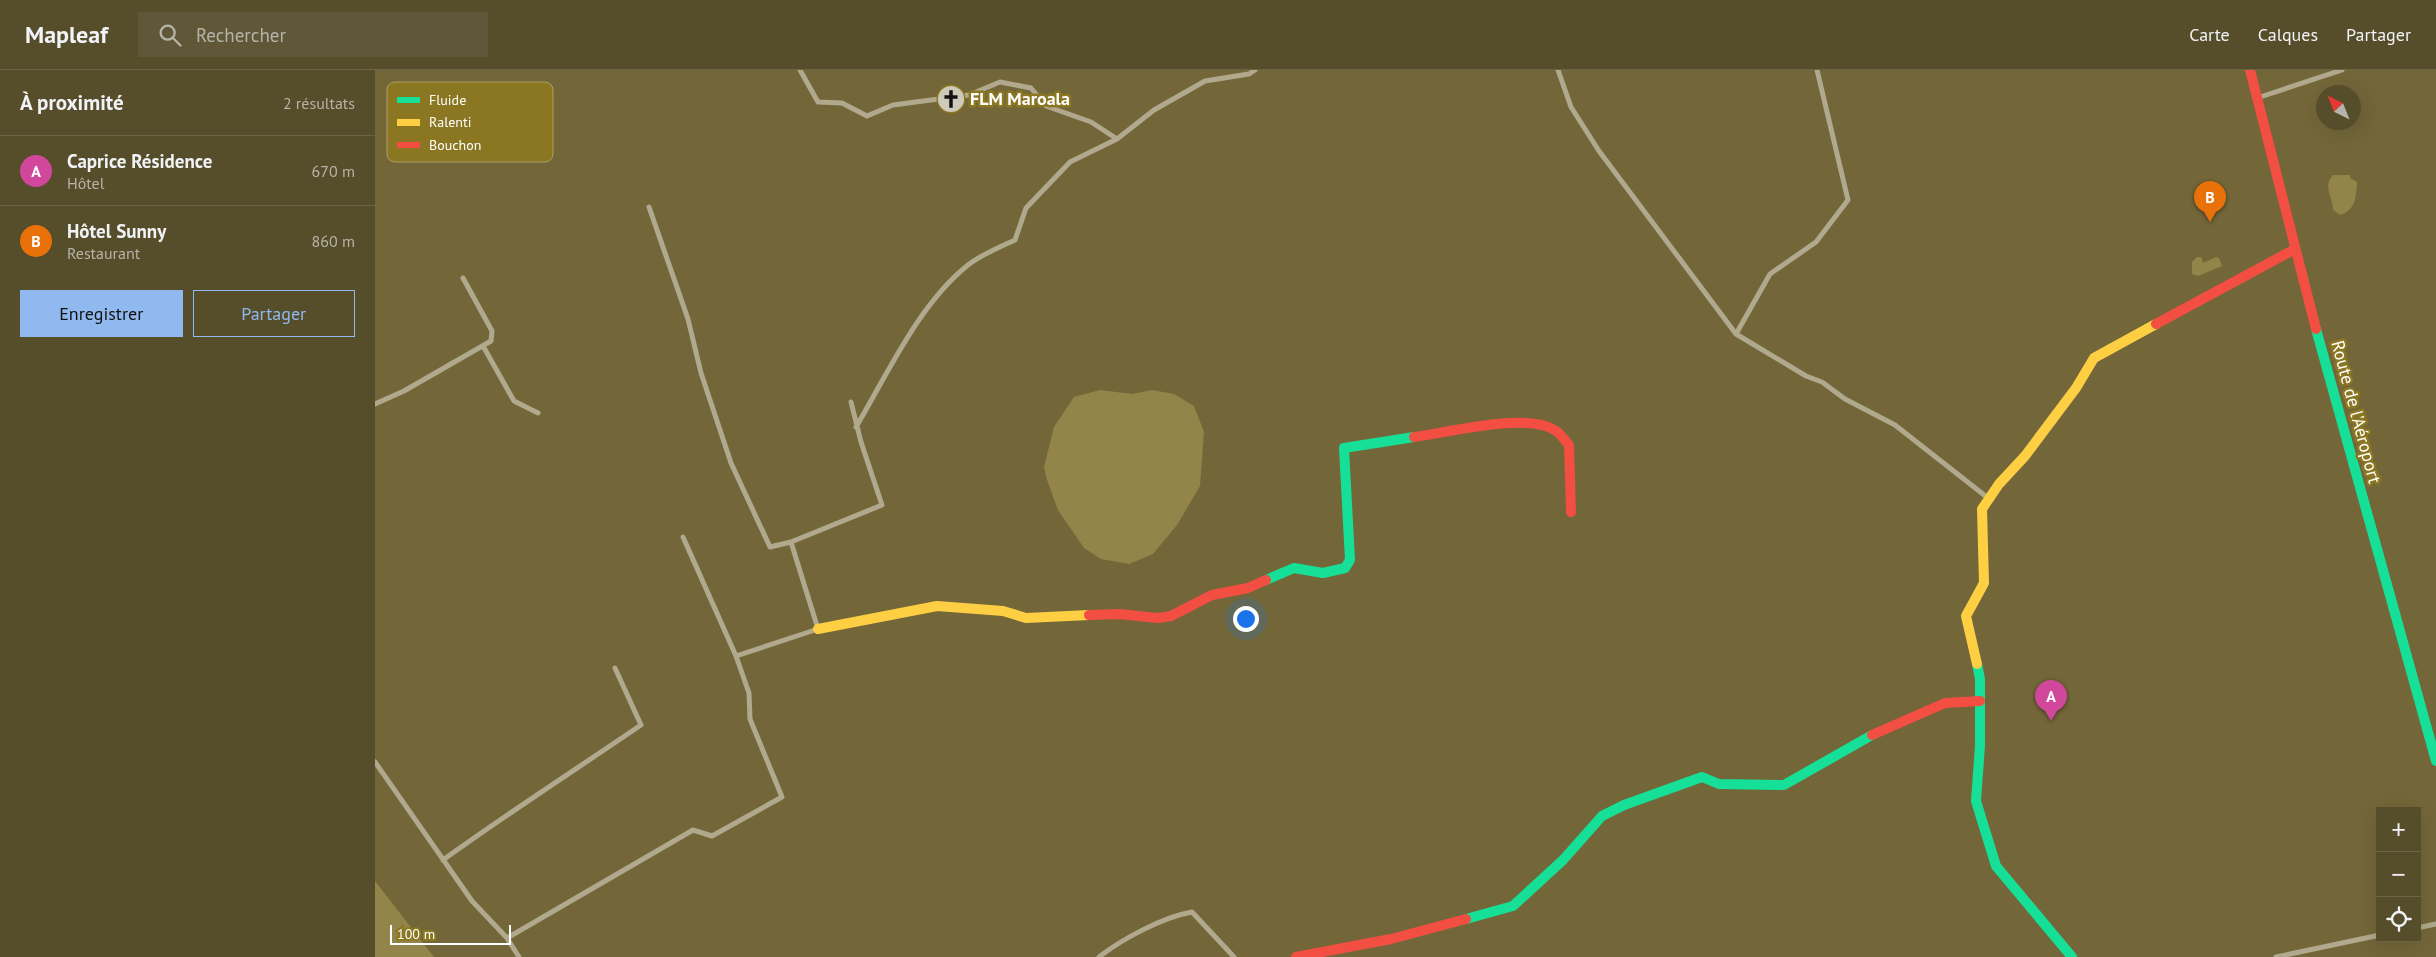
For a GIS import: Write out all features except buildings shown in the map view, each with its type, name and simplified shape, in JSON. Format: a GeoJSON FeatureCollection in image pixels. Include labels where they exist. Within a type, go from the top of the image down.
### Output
{"type":"FeatureCollection","features":[{"type":"Feature","properties":{"kind":"street"},"geometry":{"type":"LineString","coordinates":[[800,70],[818,102],[841,103],[867,116],[893,104],[969,95],[1000,82],[1031,88],[1046,106],[1091,122],[1117,139]]}},
{"type":"Feature","properties":{"kind":"street"},"geometry":{"type":"LineString","coordinates":[[857,427],[913,330],[937,294],[969,264],[1015,240],[1026,208],[1070,162],[1117,139],[1154,110],[1205,81],[1249,74],[1255,70]]}},
{"type":"Feature","properties":{"kind":"street"},"geometry":{"type":"LineString","coordinates":[[1558,70],[1571,106],[1599,151],[1736,334],[1806,376],[1822,382],[1845,399],[1895,425],[1988,498]]}},
{"type":"Feature","properties":{"kind":"street"},"geometry":{"type":"LineString","coordinates":[[1736,334],[1770,274],[1817,242],[1849,200],[1817,70]]}},
{"type":"Feature","properties":{"kind":"street","name":"Route de l'Aéroport"},"geometry":{"type":"LineString","coordinates":[[2250,70],[2295,249],[2392,610],[2436,760]]}},
{"type":"Feature","properties":{"kind":"street"},"geometry":{"type":"LineString","coordinates":[[2257,98],[2342,70]]}},
{"type":"Feature","properties":{"kind":"street"},"geometry":{"type":"LineString","coordinates":[[649,207],[688,318],[701,374],[731,463],[770,547],[791,542],[882,505],[851,402]]}},
{"type":"Feature","properties":{"kind":"street"},"geometry":{"type":"LineString","coordinates":[[2072,957],[1996,866],[1976,801],[1980,679],[1967,616],[1984,583],[1982,509],[1988,498],[2025,456],[2076,388],[2094,358],[2295,249]]}},
{"type":"Feature","properties":{"kind":"street"},"geometry":{"type":"LineString","coordinates":[[375,404],[404,391],[491,341],[493,331],[463,278]]}},
{"type":"Feature","properties":{"kind":"street"},"geometry":{"type":"LineString","coordinates":[[483,346],[514,401],[538,413]]}},
{"type":"Feature","properties":{"kind":"street"},"geometry":{"type":"LineString","coordinates":[[736,656],[818,629],[937,606],[1003,611],[1026,618],[1119,614],[1158,618],[1171,616],[1212,595],[1249,588],[1294,568],[1323,573],[1345,568],[1349,560],[1344,448],[1464,430],[1493,423],[1533,424],[1555,430],[1569,446],[1571,512]]}},
{"type":"Feature","properties":{"kind":"street"},"geometry":{"type":"LineString","coordinates":[[507,938],[693,830],[712,836],[782,797],[783,794],[751,719],[749,693],[736,656],[683,537]]}},
{"type":"Feature","properties":{"kind":"street"},"geometry":{"type":"LineString","coordinates":[[791,542],[818,629]]}},
{"type":"Feature","properties":{"kind":"street"},"geometry":{"type":"LineString","coordinates":[[443,860],[500,819],[641,725],[615,668]]}},
{"type":"Feature","properties":{"kind":"street"},"geometry":{"type":"LineString","coordinates":[[1296,957],[1391,939],[1513,906],[1563,860],[1602,816],[1624,805],[1702,777],[1719,784],[1784,785],[1873,734],[1945,703],[1980,702]]}},
{"type":"Feature","properties":{"kind":"street"},"geometry":{"type":"LineString","coordinates":[[375,762],[472,902],[507,938],[519,957]]}},
{"type":"Feature","properties":{"kind":"street"},"geometry":{"type":"LineString","coordinates":[[1099,957],[1110,948],[1141,932],[1179,914],[1192,912],[1234,957]]}},
{"type":"Feature","properties":{"kind":"street"},"geometry":{"type":"LineString","coordinates":[[2421,927],[2436,924]]}},
{"type":"Feature","properties":{"kind":"street"},"geometry":{"type":"LineString","coordinates":[[2276,957],[2376,937]]}},
{"type":"Feature","properties":{"kind":"shaded area"},"geometry":{"type":"Polygon","coordinates":[[[2333,175],[2350,175],[2350,178],[2357,182],[2352,206],[2340,215],[2333,210],[2328,188],[2333,175]]]}},
{"type":"Feature","properties":{"kind":"shaded area"},"geometry":{"type":"Polygon","coordinates":[[[2197,257],[2201,257],[2203,263],[2216,257],[2219,258],[2222,266],[2198,276],[2192,274],[2192,262],[2197,257]]]}},
{"type":"Feature","properties":{"kind":"shaded area"},"geometry":{"type":"Polygon","coordinates":[[[1100,390],[1132,394],[1152,390],[1174,394],[1194,406],[1204,432],[1200,486],[1177,525],[1153,554],[1129,564],[1101,559],[1084,548],[1058,510],[1044,467],[1054,427],[1074,397],[1100,390]]]}},
{"type":"Feature","properties":{"kind":"shaded area"},"geometry":{"type":"Polygon","coordinates":[[[375,881],[434,957],[375,957],[375,881]]]}},
{"type":"Feature","properties":{"kind":"traffic: fast"},"geometry":{"type":"LineString","coordinates":[[2316,329],[2436,761]]}},
{"type":"Feature","properties":{"kind":"traffic: fast"},"geometry":{"type":"LineString","coordinates":[[1266,580],[1294,568],[1323,573],[1345,568],[1350,560],[1344,448],[1414,437]]}},
{"type":"Feature","properties":{"kind":"traffic: fast"},"geometry":{"type":"LineString","coordinates":[[1977,664],[1980,679],[1980,746],[1976,801],[1996,866],[2072,957]]}},
{"type":"Feature","properties":{"kind":"traffic: fast"},"geometry":{"type":"LineString","coordinates":[[1466,919],[1513,906],[1563,860],[1602,816],[1624,805],[1702,777],[1719,784],[1784,785],[1872,735]]}},
{"type":"Feature","properties":{"kind":"traffic: slow"},"geometry":{"type":"LineString","coordinates":[[1977,664],[1966,616],[1984,583],[1982,509],[1999,484],[2025,456],[2076,388],[2094,358],[2156,324]]}},
{"type":"Feature","properties":{"kind":"traffic: slow"},"geometry":{"type":"LineString","coordinates":[[818,629],[937,606],[1003,611],[1026,618],[1089,615]]}},
{"type":"Feature","properties":{"kind":"traffic: jam"},"geometry":{"type":"LineString","coordinates":[[2250,70],[2316,329]]}},
{"type":"Feature","properties":{"kind":"traffic: jam"},"geometry":{"type":"LineString","coordinates":[[2156,324],[2295,249]]}},
{"type":"Feature","properties":{"kind":"traffic: jam"},"geometry":{"type":"LineString","coordinates":[[1414,437],[1507,423],[1543,425],[1556,431],[1569,445],[1571,512]]}},
{"type":"Feature","properties":{"kind":"traffic: jam"},"geometry":{"type":"LineString","coordinates":[[1089,615],[1119,614],[1158,618],[1171,616],[1212,595],[1248,588],[1266,580]]}},
{"type":"Feature","properties":{"kind":"traffic: jam"},"geometry":{"type":"LineString","coordinates":[[1872,735],[1945,703],[1980,701]]}},
{"type":"Feature","properties":{"kind":"traffic: jam"},"geometry":{"type":"LineString","coordinates":[[1296,957],[1391,939],[1466,919]]}},
{"type":"Feature","properties":{"kind":"place","name":"FLM Maroala"},"geometry":{"type":"Point","coordinates":[951,99]}},
{"type":"Feature","properties":{"kind":"place","name":"Hôtel Sunny"},"geometry":{"type":"Point","coordinates":[2210,222]}},
{"type":"Feature","properties":{"kind":"place","name":"Caprice Résidence"},"geometry":{"type":"Point","coordinates":[2051,721]}}]}
